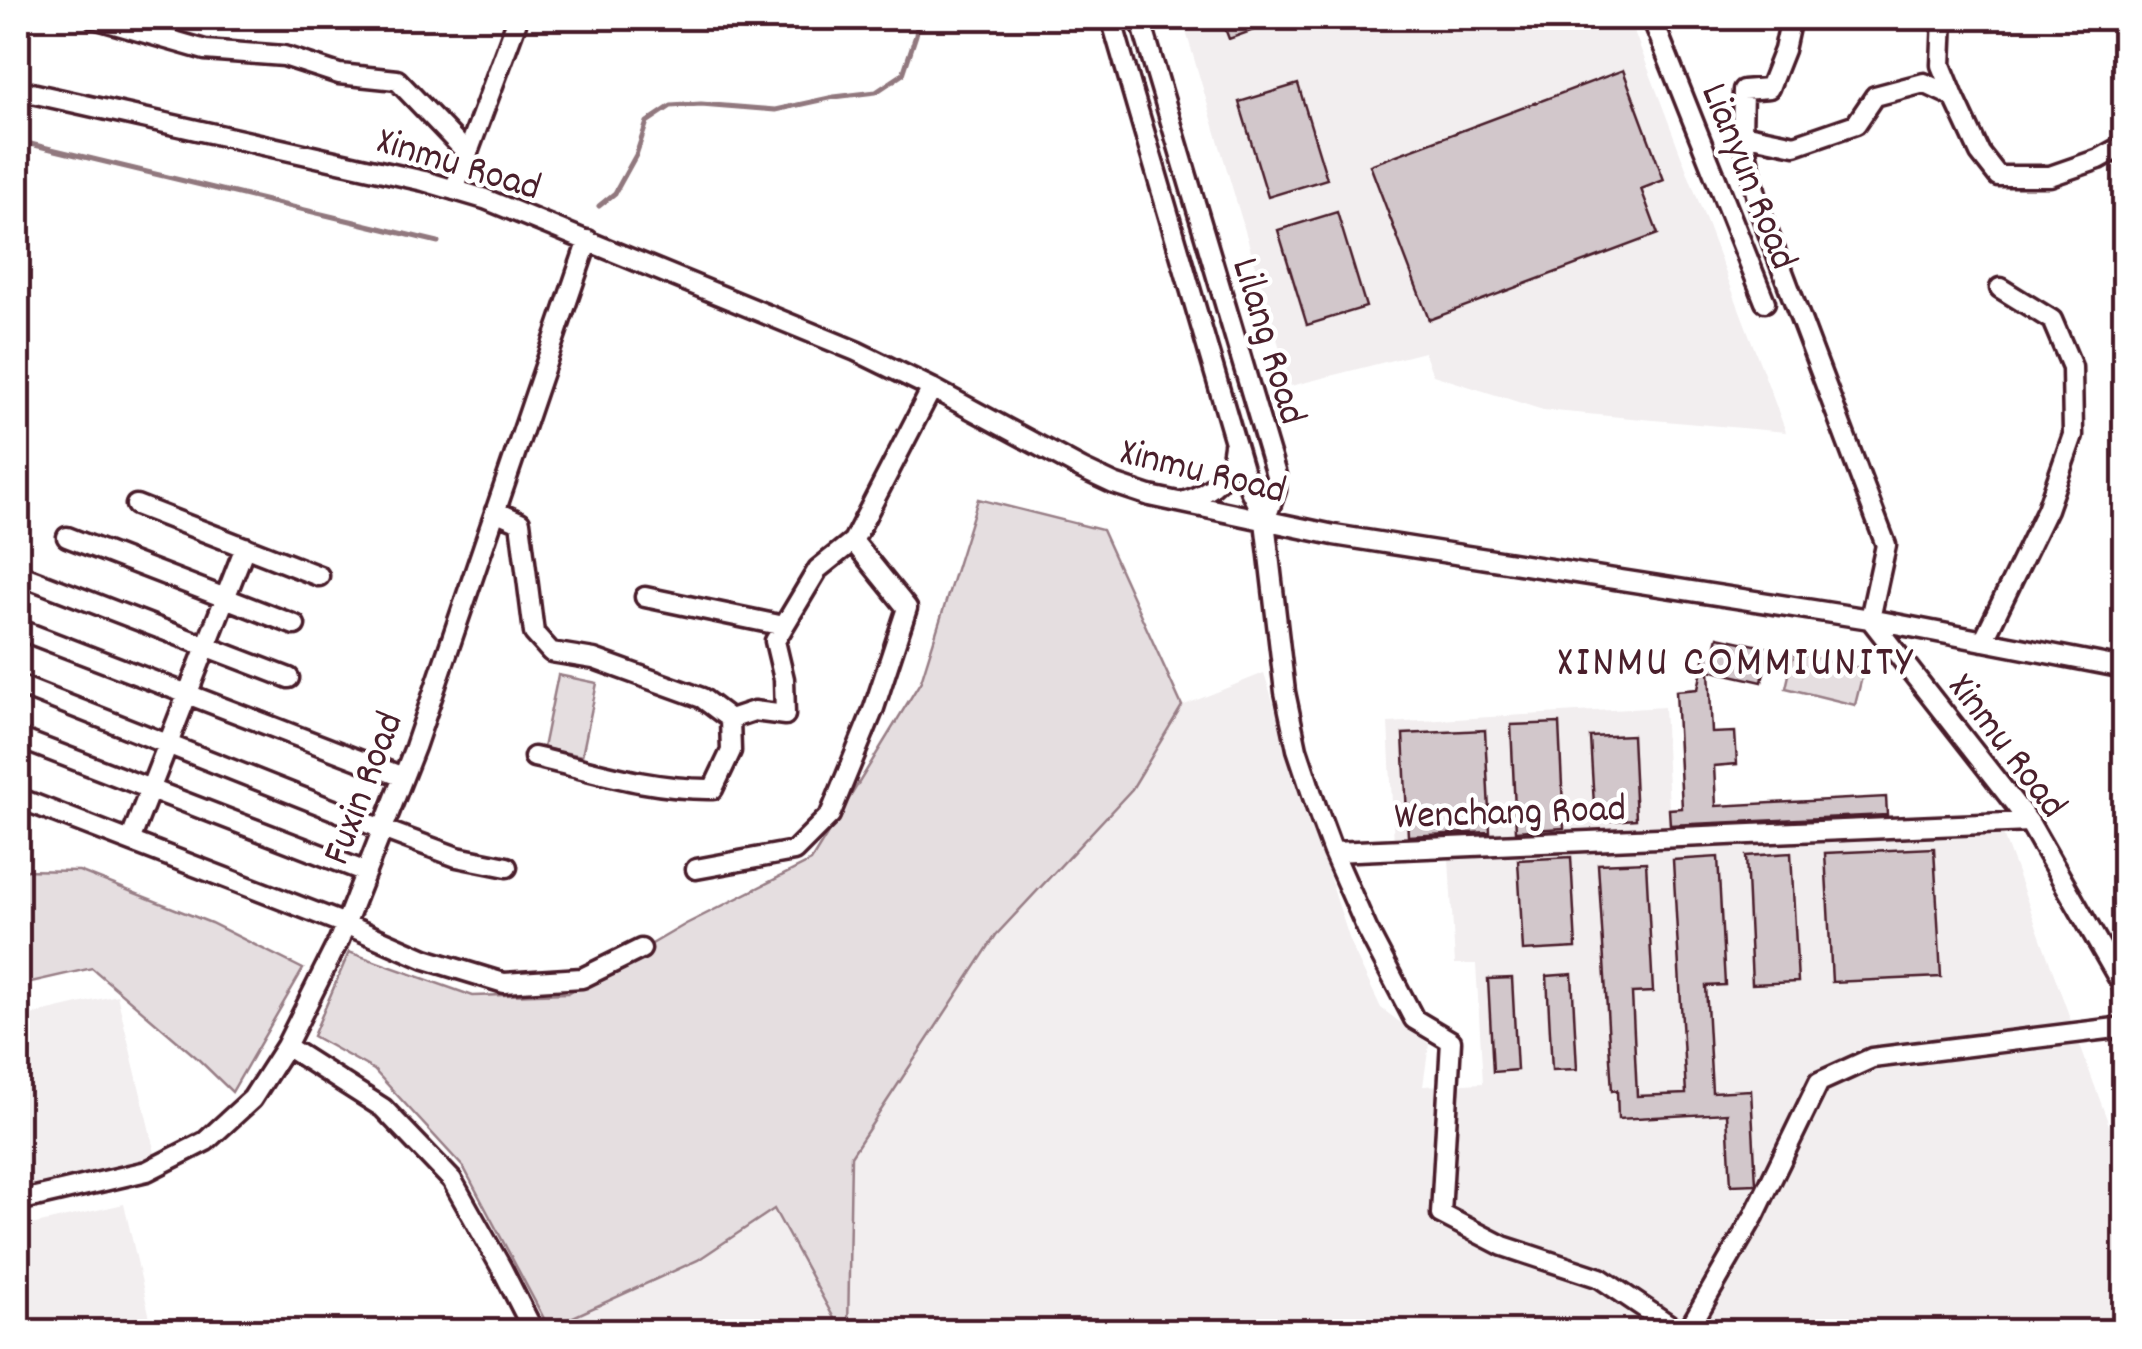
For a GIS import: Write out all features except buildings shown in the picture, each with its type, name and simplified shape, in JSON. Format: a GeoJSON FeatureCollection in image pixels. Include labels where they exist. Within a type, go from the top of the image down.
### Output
{"type":"FeatureCollection","features":[{"type":"Feature","properties":{"kind":"street"},"geometry":{"type":"LineString","coordinates":[[94,18],[205,50],[284,56],[339,74],[397,80],[467,152]]}},
{"type":"Feature","properties":{"kind":"street"},"geometry":{"type":"LineString","coordinates":[[454,190],[518,18]]}},
{"type":"Feature","properties":{"kind":"street","name":"Lilang Road"},"geometry":{"type":"LineString","coordinates":[[1110,18],[1234,439],[1265,522]]}},
{"type":"Feature","properties":{"kind":"street","name":"Lilang Road"},"geometry":{"type":"LineString","coordinates":[[1140,18],[1276,474],[1276,490],[1265,522]]}},
{"type":"Feature","properties":{"kind":"street","name":"Lianyun Road"},"geometry":{"type":"LineString","coordinates":[[1652,18],[1765,302]]}},
{"type":"Feature","properties":{"kind":"street"},"geometry":{"type":"LineString","coordinates":[[1791,18],[1769,88],[1743,90],[1742,134],[1760,211],[1886,545],[1870,618],[2124,668]]}},
{"type":"Feature","properties":{"kind":"street"},"geometry":{"type":"LineString","coordinates":[[1943,18],[1941,64],[1980,153],[1998,176],[2050,176],[2100,159],[2124,145]]}},
{"type":"Feature","properties":{"kind":"street"},"geometry":{"type":"LineString","coordinates":[[2120,18],[2124,30]]}},
{"type":"Feature","properties":{"kind":"street"},"geometry":{"type":"LineString","coordinates":[[1742,134],[1795,145],[1856,124],[1876,96],[1924,84],[1954,97]]}},
{"type":"Feature","properties":{"kind":"street","name":"Xinmu Road"},"geometry":{"type":"LineString","coordinates":[[18,90],[485,198],[856,351],[1082,470],[1178,503],[1334,535],[1870,618],[2029,822],[2124,988]]}},
{"type":"Feature","properties":{"kind":"street","name":"Fuxin Road"},"geometry":{"type":"LineString","coordinates":[[18,1202],[147,1171],[206,1141],[252,1099],[286,1046],[345,924],[403,777],[588,240]]}},
{"type":"Feature","properties":{"kind":"street"},"geometry":{"type":"LineString","coordinates":[[1984,641],[2047,509],[2073,435],[2072,367],[2052,320],[2000,288]]}},
{"type":"Feature","properties":{"kind":"street"},"geometry":{"type":"LineString","coordinates":[[730,719],[754,711],[785,715],[784,680],[775,642],[818,569],[853,541],[932,388]]}},
{"type":"Feature","properties":{"kind":"street"},"geometry":{"type":"LineString","coordinates":[[1178,503],[1198,498],[1220,481],[1234,454],[1234,439]]}},
{"type":"Feature","properties":{"kind":"street"},"geometry":{"type":"LineString","coordinates":[[136,505],[320,576]]}},
{"type":"Feature","properties":{"kind":"street"},"geometry":{"type":"LineString","coordinates":[[495,511],[520,522],[534,633],[551,652],[594,659],[702,698],[730,719]]}},
{"type":"Feature","properties":{"kind":"street"},"geometry":{"type":"LineString","coordinates":[[1265,522],[1285,692],[1297,750],[1332,852],[1414,1019],[1451,1041],[1441,1214],[1503,1246],[1600,1278],[1684,1332],[1754,1216],[1819,1082],[1872,1058],[2124,1027]]}},
{"type":"Feature","properties":{"kind":"street"},"geometry":{"type":"LineString","coordinates":[[67,537],[295,625]]}},
{"type":"Feature","properties":{"kind":"street"},"geometry":{"type":"LineString","coordinates":[[696,869],[794,851],[830,815],[874,708],[908,608],[853,541]]}},
{"type":"Feature","properties":{"kind":"street"},"geometry":{"type":"LineString","coordinates":[[130,842],[245,547]]}},
{"type":"Feature","properties":{"kind":"street"},"geometry":{"type":"LineString","coordinates":[[18,574],[289,678]]}},
{"type":"Feature","properties":{"kind":"street"},"geometry":{"type":"LineString","coordinates":[[645,597],[784,626]]}},
{"type":"Feature","properties":{"kind":"street"},"geometry":{"type":"LineString","coordinates":[[18,628],[403,777]]}},
{"type":"Feature","properties":{"kind":"street"},"geometry":{"type":"LineString","coordinates":[[18,686],[456,857],[507,867]]}},
{"type":"Feature","properties":{"kind":"street"},"geometry":{"type":"LineString","coordinates":[[534,757],[622,780],[680,790],[713,789],[731,751],[730,719]]}},
{"type":"Feature","properties":{"kind":"street"},"geometry":{"type":"LineString","coordinates":[[18,738],[366,872]]}},
{"type":"Feature","properties":{"kind":"street"},"geometry":{"type":"LineString","coordinates":[[18,798],[345,924],[425,959],[504,983],[582,978],[641,949]]}},
{"type":"Feature","properties":{"kind":"street","name":"Wenchang Road"},"geometry":{"type":"LineString","coordinates":[[1332,852],[2029,822]]}},
{"type":"Feature","properties":{"kind":"street"},"geometry":{"type":"LineString","coordinates":[[286,1046],[383,1108],[452,1180],[534,1332]]}},
{"type":"Feature","properties":{"kind":"shaded area"},"geometry":{"type":"Polygon","coordinates":[[[1182,18],[1629,18],[1786,432],[1543,410],[1433,375],[1424,352],[1291,386],[1182,18]]]}},
{"type":"Feature","properties":{"kind":"shaded area"},"geometry":{"type":"Polygon","coordinates":[[[978,499],[1102,530],[1182,706],[1132,789],[996,935],[851,1156],[848,1331],[841,1331],[774,1209],[698,1260],[549,1328],[464,1168],[374,1070],[313,1036],[349,952],[473,996],[568,993],[686,924],[811,861],[921,681],[978,499]]]}},
{"type":"Feature","properties":{"kind":"shaded area"},"geometry":{"type":"Polygon","coordinates":[[[1794,653],[1864,669],[1855,705],[1786,688],[1794,653]]]}},
{"type":"Feature","properties":{"kind":"shaded area"},"geometry":{"type":"Polygon","coordinates":[[[1264,673],[1352,947],[1381,1008],[1429,1044],[1423,1086],[1483,1083],[1476,964],[1455,964],[1449,859],[2001,829],[2124,1166],[2124,1331],[848,1332],[851,1157],[996,935],[1132,789],[1182,706],[1264,673]]]}},
{"type":"Feature","properties":{"kind":"shaded area"},"geometry":{"type":"Polygon","coordinates":[[[558,675],[597,683],[582,756],[543,748],[558,675]]]}},
{"type":"Feature","properties":{"kind":"shaded area"},"geometry":{"type":"Polygon","coordinates":[[[1664,707],[1670,827],[1394,843],[1388,723],[1664,707]]]}},
{"type":"Feature","properties":{"kind":"shaded area"},"geometry":{"type":"Polygon","coordinates":[[[18,870],[79,871],[211,923],[303,969],[232,1092],[92,968],[18,985],[18,870]]]}},
{"type":"Feature","properties":{"kind":"shaded area"},"geometry":{"type":"Polygon","coordinates":[[[117,995],[156,1157],[18,1190],[18,1018],[117,995]]]}},
{"type":"Feature","properties":{"kind":"shaded area"},"geometry":{"type":"Polygon","coordinates":[[[124,1204],[153,1331],[18,1331],[18,1228],[124,1204]]]}},
{"type":"Feature","properties":{"kind":"shaded area"},"geometry":{"type":"Polygon","coordinates":[[[774,1208],[841,1331],[551,1332],[549,1328],[698,1260],[774,1208]]]}},
{"type":"Feature","properties":{"kind":"waterway"},"geometry":{"type":"LineString","coordinates":[[599,206],[615,193],[636,155],[647,122],[671,106],[701,104],[775,110],[876,92],[903,74],[918,18]]}},
{"type":"Feature","properties":{"kind":"waterway"},"geometry":{"type":"LineString","coordinates":[[18,141],[438,242]]}},
{"type":"Feature","properties":{"kind":"district","name":"XINMU COMMIUNITY"},"geometry":{"type":"Point","coordinates":[1736,658]}}]}
